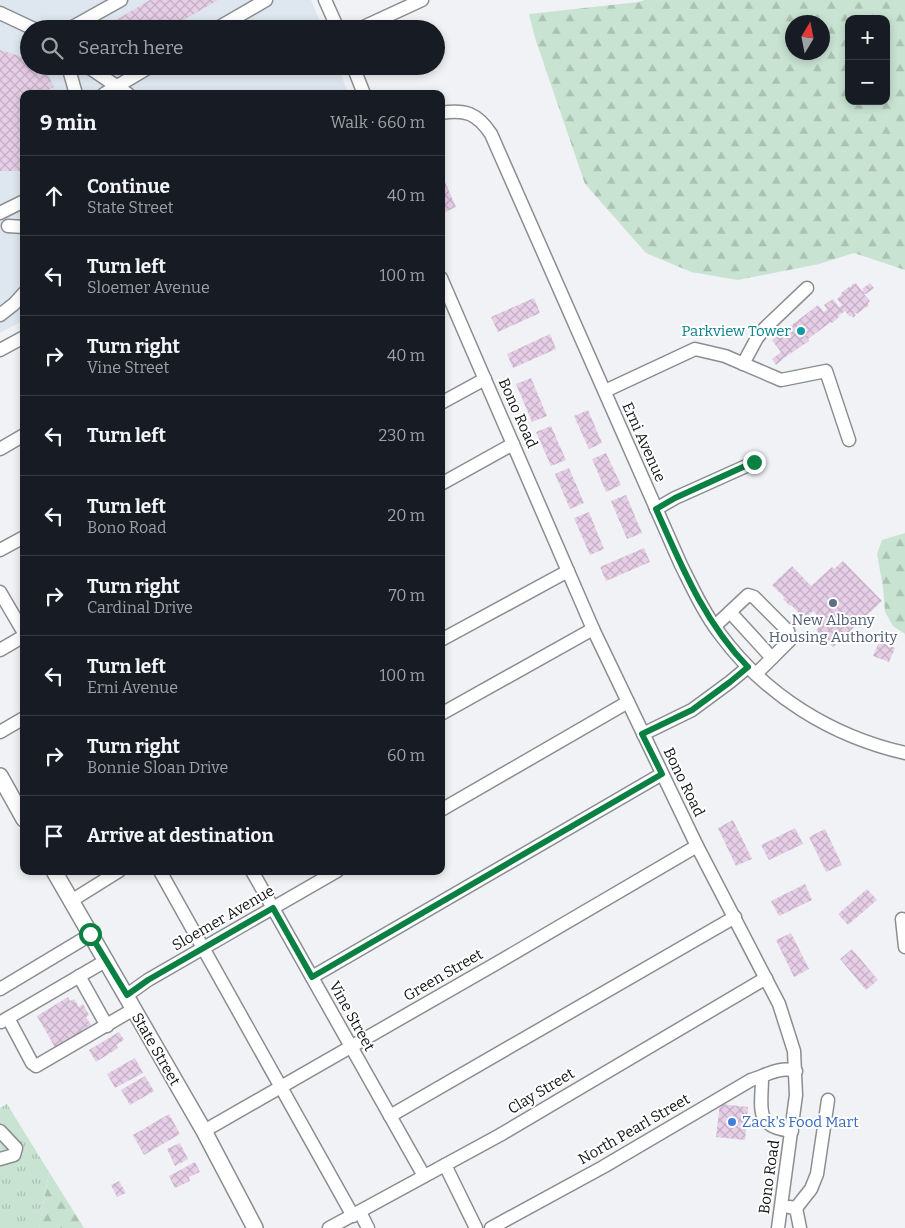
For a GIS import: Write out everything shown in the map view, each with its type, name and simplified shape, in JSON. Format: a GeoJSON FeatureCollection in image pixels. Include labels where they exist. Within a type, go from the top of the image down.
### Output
{"type":"FeatureCollection","features":[{"type":"Feature","properties":{"kind":"main road"},"geometry":{"type":"LineString","coordinates":[[0,776],[4,795],[20,814]]}},
{"type":"Feature","properties":{"kind":"main road","name":"State Street"},"geometry":{"type":"LineString","coordinates":[[56,875],[204,1131],[255,1228]]}},
{"type":"Feature","properties":{"kind":"street"},"geometry":{"type":"LineString","coordinates":[[85,20],[121,0]]}},
{"type":"Feature","properties":{"kind":"street"},"geometry":{"type":"LineString","coordinates":[[232,20],[266,0]]}},
{"type":"Feature","properties":{"kind":"street"},"geometry":{"type":"LineString","coordinates":[[325,0],[334,20]]}},
{"type":"Feature","properties":{"kind":"street"},"geometry":{"type":"LineString","coordinates":[[379,20],[422,0]]}},
{"type":"Feature","properties":{"kind":"street"},"geometry":{"type":"LineString","coordinates":[[0,13],[20,22]]}},
{"type":"Feature","properties":{"kind":"street"},"geometry":{"type":"LineString","coordinates":[[71,75],[75,90]]}},
{"type":"Feature","properties":{"kind":"street"},"geometry":{"type":"LineString","coordinates":[[101,75],[123,90]]}},
{"type":"Feature","properties":{"kind":"street"},"geometry":{"type":"LineString","coordinates":[[110,90],[135,75]]}},
{"type":"Feature","properties":{"kind":"street"},"geometry":{"type":"LineString","coordinates":[[357,75],[362,90]]}},
{"type":"Feature","properties":{"kind":"street","name":"Erni Avenue"},"geometry":{"type":"LineString","coordinates":[[445,113],[461,111],[471,114],[480,120],[491,134],[681,565],[715,626],[735,653],[752,670],[778,694],[816,720],[852,736],[905,753]]}},
{"type":"Feature","properties":{"kind":"street"},"geometry":{"type":"LineString","coordinates":[[0,213],[20,203]]}},
{"type":"Feature","properties":{"kind":"street"},"geometry":{"type":"LineString","coordinates":[[8,226],[20,226]]}},
{"type":"Feature","properties":{"kind":"street"},"geometry":{"type":"LineString","coordinates":[[743,364],[757,338],[807,288]]}},
{"type":"Feature","properties":{"kind":"street"},"geometry":{"type":"LineString","coordinates":[[0,315],[20,297]]}},
{"type":"Feature","properties":{"kind":"street","name":"Bono Road"},"geometry":{"type":"LineString","coordinates":[[447,306],[485,379],[593,629],[642,734],[697,846],[779,1004],[791,1042],[796,1071],[796,1095],[778,1228]]}},
{"type":"Feature","properties":{"kind":"street"},"geometry":{"type":"LineString","coordinates":[[0,350],[20,338]]}},
{"type":"Feature","properties":{"kind":"street"},"geometry":{"type":"LineString","coordinates":[[605,392],[695,350],[725,356],[781,380],[826,371],[848,440]]}},
{"type":"Feature","properties":{"kind":"street"},"geometry":{"type":"LineString","coordinates":[[445,401],[485,379]]}},
{"type":"Feature","properties":{"kind":"street"},"geometry":{"type":"LineString","coordinates":[[0,448],[20,437]]}},
{"type":"Feature","properties":{"kind":"street"},"geometry":{"type":"LineString","coordinates":[[445,482],[514,444]]}},
{"type":"Feature","properties":{"kind":"street"},"geometry":{"type":"LineString","coordinates":[[656,509],[675,498],[754,462]]}},
{"type":"Feature","properties":{"kind":"street"},"geometry":{"type":"LineString","coordinates":[[0,550],[20,539]]}},
{"type":"Feature","properties":{"kind":"street"},"geometry":{"type":"LineString","coordinates":[[445,638],[568,571]]}},
{"type":"Feature","properties":{"kind":"street"},"geometry":{"type":"LineString","coordinates":[[0,592],[20,628]]}},
{"type":"Feature","properties":{"kind":"street"},"geometry":{"type":"LineString","coordinates":[[642,734],[692,710],[730,682],[772,658],[790,640],[788,631],[754,597],[748,595],[715,626]]}},
{"type":"Feature","properties":{"kind":"street"},"geometry":{"type":"LineString","coordinates":[[730,612],[772,658]]}},
{"type":"Feature","properties":{"kind":"street"},"geometry":{"type":"LineString","coordinates":[[445,712],[593,629]]}},
{"type":"Feature","properties":{"kind":"street"},"geometry":{"type":"LineString","coordinates":[[0,650],[20,638]]}},
{"type":"Feature","properties":{"kind":"street"},"geometry":{"type":"LineString","coordinates":[[445,808],[628,702]]}},
{"type":"Feature","properties":{"kind":"street"},"geometry":{"type":"LineString","coordinates":[[0,732],[20,720]]}},
{"type":"Feature","properties":{"kind":"street"},"geometry":{"type":"LineString","coordinates":[[312,977],[662,774]]}},
{"type":"Feature","properties":{"kind":"street","name":"Green Street"},"geometry":{"type":"LineString","coordinates":[[204,1131],[697,846]]}},
{"type":"Feature","properties":{"kind":"street"},"geometry":{"type":"LineString","coordinates":[[72,901],[113,875]]}},
{"type":"Feature","properties":{"kind":"street"},"geometry":{"type":"LineString","coordinates":[[162,875],[281,1086],[356,1214],[368,1228]]}},
{"type":"Feature","properties":{"kind":"street","name":"Vine Street"},"geometry":{"type":"LineString","coordinates":[[254,875],[424,1176]]}},
{"type":"Feature","properties":{"kind":"street","name":"Sloemer Avenue"},"geometry":{"type":"LineString","coordinates":[[127,995],[148,980],[329,875]]}},
{"type":"Feature","properties":{"kind":"street"},"geometry":{"type":"LineString","coordinates":[[390,1116],[735,917]]}},
{"type":"Feature","properties":{"kind":"street"},"geometry":{"type":"LineString","coordinates":[[902,919],[905,947]]}},
{"type":"Feature","properties":{"kind":"street"},"geometry":{"type":"LineString","coordinates":[[0,989],[90,934]]}},
{"type":"Feature","properties":{"kind":"street"},"geometry":{"type":"LineString","coordinates":[[107,960],[4,1020],[36,1066],[134,1009]]}},
{"type":"Feature","properties":{"kind":"street"},"geometry":{"type":"LineString","coordinates":[[79,976],[107,1026]]}},
{"type":"Feature","properties":{"kind":"street","name":"Clay Street"},"geometry":{"type":"LineString","coordinates":[[329,1228],[500,1135],[766,978]]}},
{"type":"Feature","properties":{"kind":"street","name":"North Pearl Street"},"geometry":{"type":"LineString","coordinates":[[492,1228],[604,1167],[751,1080],[786,1068],[796,1071]]}},
{"type":"Feature","properties":{"kind":"street"},"geometry":{"type":"LineString","coordinates":[[762,1077],[762,1117],[766,1124],[774,1128],[792,1131]]}},
{"type":"Feature","properties":{"kind":"street"},"geometry":{"type":"LineString","coordinates":[[800,1228],[796,1208],[811,1189],[817,1174],[828,1100]]}},
{"type":"Feature","properties":{"kind":"street"},"geometry":{"type":"LineString","coordinates":[[0,1131],[16,1148],[14,1155],[0,1159]]}},
{"type":"Feature","properties":{"kind":"street"},"geometry":{"type":"LineString","coordinates":[[445,1165],[476,1228]]}},
{"type":"Feature","properties":{"kind":"street"},"geometry":{"type":"LineString","coordinates":[[781,1206],[796,1208]]}},
{"type":"Feature","properties":{"kind":"shaded area"},"geometry":{"type":"Polygon","coordinates":[[[0,0],[311,0],[319,20],[20,20],[20,75],[341,75],[347,90],[20,90],[20,322],[0,333],[0,0]]]}},
{"type":"Feature","properties":{"kind":"green space"},"geometry":{"type":"Polygon","coordinates":[[[644,0],[905,0],[905,270],[854,253],[819,264],[738,280],[691,272],[646,253],[585,184],[535,38],[529,14],[644,0]]]}},
{"type":"Feature","properties":{"kind":"green space"},"geometry":{"type":"Polygon","coordinates":[[[905,533],[905,634],[893,626],[885,612],[877,554],[882,540],[905,533]]]}},
{"type":"Feature","properties":{"kind":"green space"},"geometry":{"type":"Polygon","coordinates":[[[7,1104],[49,1172],[39,1228],[0,1228],[0,1108],[7,1104]]]}},
{"type":"Feature","properties":{"kind":"green space"},"geometry":{"type":"Polygon","coordinates":[[[49,1172],[84,1228],[39,1228],[49,1172]]]}},
{"type":"Feature","properties":{"kind":"building"},"geometry":{"type":"Polygon","coordinates":[[[150,0],[218,0],[184,20],[116,20],[150,0]]]}},
{"type":"Feature","properties":{"kind":"building"},"geometry":{"type":"Polygon","coordinates":[[[0,50],[20,56],[20,75],[47,75],[54,87],[50,90],[20,90],[20,171],[0,171],[0,50]]]}},
{"type":"Feature","properties":{"kind":"building"},"geometry":{"type":"Polygon","coordinates":[[[445,182],[456,207],[445,212],[445,182]]]}},
{"type":"Feature","properties":{"kind":"building","name":"Parkview Tower"},"geometry":{"type":"Polygon","coordinates":[[[853,283],[854,285],[856,283],[862,291],[870,283],[874,288],[864,294],[870,301],[869,305],[865,306],[857,314],[854,314],[856,315],[853,318],[852,315],[850,317],[845,311],[776,365],[772,359],[781,352],[772,340],[818,305],[824,312],[827,309],[824,305],[833,299],[839,307],[842,305],[837,299],[853,283]]]}},
{"type":"Feature","properties":{"kind":"building"},"geometry":{"type":"Polygon","coordinates":[[[534,298],[540,313],[498,332],[491,317],[534,298]]]}},
{"type":"Feature","properties":{"kind":"building"},"geometry":{"type":"Polygon","coordinates":[[[550,334],[556,349],[513,368],[507,354],[550,334]]]}},
{"type":"Feature","properties":{"kind":"building"},"geometry":{"type":"Polygon","coordinates":[[[531,378],[547,416],[532,422],[516,384],[531,378]]]}},
{"type":"Feature","properties":{"kind":"building"},"geometry":{"type":"Polygon","coordinates":[[[588,410],[602,443],[589,449],[574,416],[588,410]]]}},
{"type":"Feature","properties":{"kind":"building"},"geometry":{"type":"Polygon","coordinates":[[[551,426],[566,460],[551,466],[536,432],[551,426]]]}},
{"type":"Feature","properties":{"kind":"building"},"geometry":{"type":"Polygon","coordinates":[[[606,453],[621,485],[606,492],[592,459],[606,453]]]}},
{"type":"Feature","properties":{"kind":"building"},"geometry":{"type":"Polygon","coordinates":[[[569,468],[584,503],[570,509],[555,474],[569,468]]]}},
{"type":"Feature","properties":{"kind":"building"},"geometry":{"type":"Polygon","coordinates":[[[626,495],[642,533],[627,539],[611,501],[626,495]]]}},
{"type":"Feature","properties":{"kind":"building"},"geometry":{"type":"Polygon","coordinates":[[[589,512],[604,549],[590,555],[574,518],[589,512]]]}},
{"type":"Feature","properties":{"kind":"building"},"geometry":{"type":"Polygon","coordinates":[[[644,548],[650,562],[606,581],[600,567],[644,548]]]}},
{"type":"Feature","properties":{"kind":"building","name":"New Albany Housing Authority"},"geometry":{"type":"Polygon","coordinates":[[[843,561],[882,601],[833,647],[816,630],[824,622],[813,611],[805,619],[783,599],[785,598],[772,585],[792,566],[811,586],[832,567],[834,569],[843,561]]]}},
{"type":"Feature","properties":{"kind":"building"},"geometry":{"type":"Polygon","coordinates":[[[879,642],[895,648],[889,662],[873,656],[879,642]]]}},
{"type":"Feature","properties":{"kind":"building"},"geometry":{"type":"Polygon","coordinates":[[[733,820],[752,859],[736,866],[718,828],[733,820]]]}},
{"type":"Feature","properties":{"kind":"building"},"geometry":{"type":"Polygon","coordinates":[[[795,828],[803,844],[769,860],[761,845],[795,828]]]}},
{"type":"Feature","properties":{"kind":"building"},"geometry":{"type":"Polygon","coordinates":[[[825,829],[842,865],[826,872],[809,837],[825,829]]]}},
{"type":"Feature","properties":{"kind":"building"},"geometry":{"type":"Polygon","coordinates":[[[805,884],[812,900],[779,916],[771,901],[805,884]]]}},
{"type":"Feature","properties":{"kind":"building"},"geometry":{"type":"Polygon","coordinates":[[[867,889],[877,900],[848,925],[838,914],[867,889]]]}},
{"type":"Feature","properties":{"kind":"building"},"geometry":{"type":"Polygon","coordinates":[[[791,933],[809,969],[794,977],[776,940],[791,933]]]}},
{"type":"Feature","properties":{"kind":"building"},"geometry":{"type":"Polygon","coordinates":[[[852,949],[878,980],[866,990],[840,959],[852,949]]]}},
{"type":"Feature","properties":{"kind":"building"},"geometry":{"type":"Polygon","coordinates":[[[68,997],[70,1001],[74,999],[79,1007],[83,1004],[89,1015],[86,1017],[91,1025],[81,1031],[83,1033],[56,1049],[37,1016],[68,997]]]}},
{"type":"Feature","properties":{"kind":"building"},"geometry":{"type":"Polygon","coordinates":[[[119,1032],[124,1040],[116,1045],[118,1048],[96,1062],[89,1050],[119,1032]]]}},
{"type":"Feature","properties":{"kind":"building"},"geometry":{"type":"Polygon","coordinates":[[[135,1058],[143,1073],[115,1088],[107,1074],[135,1058]]]}},
{"type":"Feature","properties":{"kind":"building"},"geometry":{"type":"Polygon","coordinates":[[[145,1076],[154,1091],[130,1105],[121,1090],[145,1076]]]}},
{"type":"Feature","properties":{"kind":"building","name":"Zack's Food Mart"},"geometry":{"type":"Polygon","coordinates":[[[720,1104],[748,1107],[745,1140],[716,1137],[720,1104]]]}},
{"type":"Feature","properties":{"kind":"building"},"geometry":{"type":"Polygon","coordinates":[[[169,1114],[180,1134],[144,1155],[133,1135],[169,1114]]]}},
{"type":"Feature","properties":{"kind":"building"},"geometry":{"type":"Polygon","coordinates":[[[180,1143],[188,1159],[175,1166],[167,1149],[180,1143]]]}},
{"type":"Feature","properties":{"kind":"building"},"geometry":{"type":"Polygon","coordinates":[[[195,1162],[200,1172],[189,1177],[190,1181],[175,1188],[169,1176],[195,1162]]]}},
{"type":"Feature","properties":{"kind":"building"},"geometry":{"type":"Polygon","coordinates":[[[119,1181],[126,1193],[117,1197],[111,1185],[119,1181]]]}},
{"type":"Feature","properties":{"kind":"place","name":"Parkview Tower"},"geometry":{"type":"Point","coordinates":[801,331]}},
{"type":"Feature","properties":{"kind":"place","name":"New Albany Housing Authority"},"geometry":{"type":"Point","coordinates":[833,603]}},
{"type":"Feature","properties":{"kind":"place","name":"Zack's Food Mart"},"geometry":{"type":"Point","coordinates":[732,1122]}},
{"type":"Feature","properties":{"kind":"route"},"geometry":{"type":"LineString","coordinates":[[90,934],[127,995],[148,980],[273,908],[312,977],[662,774],[642,734],[692,710],[748,667],[720,634],[699,600],[656,509],[675,498],[754,462]]}}]}
